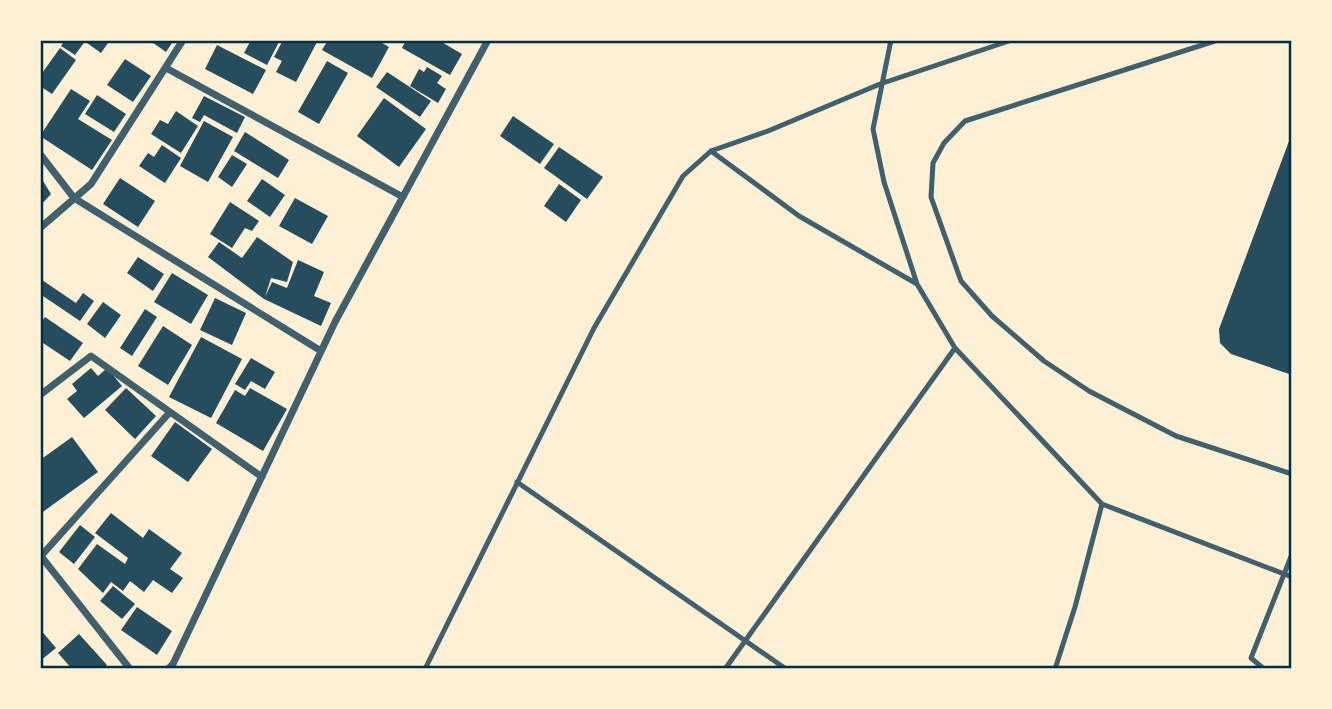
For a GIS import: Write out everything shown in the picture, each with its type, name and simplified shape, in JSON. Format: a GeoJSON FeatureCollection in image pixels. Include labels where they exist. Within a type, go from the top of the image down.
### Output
{"type":"FeatureCollection","features":[{"type":"Feature","properties":{"kind":"street"},"geometry":{"type":"LineString","coordinates":[[40,228],[91,184],[183,40]]}},
{"type":"Feature","properties":{"kind":"street"},"geometry":{"type":"LineString","coordinates":[[168,669],[321,351],[486,42],[477,40]]}},
{"type":"Feature","properties":{"kind":"street"},"geometry":{"type":"LineString","coordinates":[[166,68],[403,197]]}},
{"type":"Feature","properties":{"kind":"street"},"geometry":{"type":"LineString","coordinates":[[40,154],[74,198],[321,351]]}},
{"type":"Feature","properties":{"kind":"street"},"geometry":{"type":"LineString","coordinates":[[40,395],[90,356],[262,477]]}},
{"type":"Feature","properties":{"kind":"street"},"geometry":{"type":"LineString","coordinates":[[130,669],[41,556],[170,412]]}},
{"type":"Feature","properties":{"kind":"lane"},"geometry":{"type":"LineString","coordinates":[[891,40],[873,129],[884,182],[917,284],[955,348],[1102,504],[1292,577]]}},
{"type":"Feature","properties":{"kind":"lane"},"geometry":{"type":"LineString","coordinates":[[425,669],[607,305],[683,176],[711,150],[768,131],[880,84],[1012,40]]}},
{"type":"Feature","properties":{"kind":"lane"},"geometry":{"type":"LineString","coordinates":[[1218,40],[965,121],[944,143],[933,163],[931,197],[961,281],[992,316],[1044,361],[1089,391],[1176,436],[1292,474]]}},
{"type":"Feature","properties":{"kind":"lane"},"geometry":{"type":"LineString","coordinates":[[711,150],[799,216],[917,284]]}},
{"type":"Feature","properties":{"kind":"lane"},"geometry":{"type":"LineString","coordinates":[[725,669],[955,348]]}},
{"type":"Feature","properties":{"kind":"lane"},"geometry":{"type":"LineString","coordinates":[[517,482],[786,669]]}},
{"type":"Feature","properties":{"kind":"lane"},"geometry":{"type":"LineString","coordinates":[[1055,669],[1075,607],[1102,504]]}},
{"type":"Feature","properties":{"kind":"lane"},"geometry":{"type":"LineString","coordinates":[[1264,669],[1251,658],[1292,554]]}},
{"type":"Feature","properties":{"kind":"building"},"geometry":{"type":"Polygon","coordinates":[[[65,40],[86,40],[75,55],[61,46],[65,40]]]}},
{"type":"Feature","properties":{"kind":"building"},"geometry":{"type":"Polygon","coordinates":[[[89,40],[110,40],[101,53],[87,43],[89,40]]]}},
{"type":"Feature","properties":{"kind":"building"},"geometry":{"type":"Polygon","coordinates":[[[149,40],[174,40],[166,52],[149,40]]]}},
{"type":"Feature","properties":{"kind":"building"},"geometry":{"type":"Polygon","coordinates":[[[251,40],[280,40],[267,65],[244,53],[251,40]]]}},
{"type":"Feature","properties":{"kind":"building"},"geometry":{"type":"Polygon","coordinates":[[[283,40],[317,42],[296,82],[276,72],[282,61],[274,57],[283,40]]]}},
{"type":"Feature","properties":{"kind":"building"},"geometry":{"type":"Polygon","coordinates":[[[328,40],[377,40],[389,47],[372,78],[322,50],[328,40]]]}},
{"type":"Feature","properties":{"kind":"building"},"geometry":{"type":"Polygon","coordinates":[[[406,40],[438,40],[462,54],[450,75],[402,48],[406,40]]]}},
{"type":"Feature","properties":{"kind":"building"},"geometry":{"type":"Polygon","coordinates":[[[217,45],[266,70],[253,94],[205,69],[217,45]]]}},
{"type":"Feature","properties":{"kind":"building"},"geometry":{"type":"Polygon","coordinates":[[[60,48],[76,60],[52,94],[40,86],[40,76],[60,48]]]}},
{"type":"Feature","properties":{"kind":"building"},"geometry":{"type":"Polygon","coordinates":[[[125,59],[151,76],[133,102],[107,85],[125,59]]]}},
{"type":"Feature","properties":{"kind":"building"},"geometry":{"type":"Polygon","coordinates":[[[327,61],[348,73],[319,124],[298,112],[327,61]]]}},
{"type":"Feature","properties":{"kind":"building"},"geometry":{"type":"Polygon","coordinates":[[[427,67],[442,76],[437,83],[446,89],[438,103],[410,86],[419,69],[424,72],[427,67]]]}},
{"type":"Feature","properties":{"kind":"building"},"geometry":{"type":"Polygon","coordinates":[[[387,72],[431,101],[420,117],[376,87],[387,72]]]}},
{"type":"Feature","properties":{"kind":"building"},"geometry":{"type":"Polygon","coordinates":[[[71,89],[90,101],[78,119],[112,140],[92,170],[40,136],[71,89]]]}},
{"type":"Feature","properties":{"kind":"building"},"geometry":{"type":"Polygon","coordinates":[[[97,95],[126,114],[114,132],[85,114],[97,95]]]}},
{"type":"Feature","properties":{"kind":"building"},"geometry":{"type":"Polygon","coordinates":[[[204,96],[245,117],[237,133],[204,115],[200,122],[192,118],[204,96]]]}},
{"type":"Feature","properties":{"kind":"building"},"geometry":{"type":"Polygon","coordinates":[[[384,98],[426,129],[399,167],[357,136],[384,98]]]}},
{"type":"Feature","properties":{"kind":"building"},"geometry":{"type":"Polygon","coordinates":[[[176,111],[198,126],[181,153],[151,134],[160,120],[168,124],[176,111]]]}},
{"type":"Feature","properties":{"kind":"building"},"geometry":{"type":"Polygon","coordinates":[[[513,116],[554,144],[540,164],[500,136],[513,116]]]}},
{"type":"Feature","properties":{"kind":"building"},"geometry":{"type":"Polygon","coordinates":[[[204,121],[233,137],[208,182],[180,166],[204,121]]]}},
{"type":"Feature","properties":{"kind":"building"},"geometry":{"type":"Polygon","coordinates":[[[245,132],[289,160],[278,178],[234,151],[245,132]]]}},
{"type":"Feature","properties":{"kind":"building"},"geometry":{"type":"Polygon","coordinates":[[[1292,133],[1292,375],[1231,354],[1220,343],[1219,329],[1292,133]]]}},
{"type":"Feature","properties":{"kind":"building"},"geometry":{"type":"Polygon","coordinates":[[[162,145],[181,158],[165,183],[139,166],[148,153],[154,157],[162,145]]]}},
{"type":"Feature","properties":{"kind":"building"},"geometry":{"type":"Polygon","coordinates":[[[559,147],[603,177],[587,199],[544,168],[559,147]]]}},
{"type":"Feature","properties":{"kind":"building"},"geometry":{"type":"Polygon","coordinates":[[[232,155],[247,164],[232,187],[218,177],[232,155]]]}},
{"type":"Feature","properties":{"kind":"building"},"geometry":{"type":"Polygon","coordinates":[[[40,176],[51,194],[40,206],[40,176]]]}},
{"type":"Feature","properties":{"kind":"building"},"geometry":{"type":"Polygon","coordinates":[[[120,178],[155,201],[138,227],[103,204],[120,178]]]}},
{"type":"Feature","properties":{"kind":"building"},"geometry":{"type":"Polygon","coordinates":[[[262,179],[285,195],[270,217],[247,201],[262,179]]]}},
{"type":"Feature","properties":{"kind":"building"},"geometry":{"type":"Polygon","coordinates":[[[559,184],[581,200],[566,222],[544,206],[559,184]]]}},
{"type":"Feature","properties":{"kind":"building"},"geometry":{"type":"Polygon","coordinates":[[[295,198],[328,216],[312,244],[279,226],[295,198]]]}},
{"type":"Feature","properties":{"kind":"building"},"geometry":{"type":"Polygon","coordinates":[[[230,202],[259,221],[252,231],[245,228],[232,248],[210,234],[230,202]]]}},
{"type":"Feature","properties":{"kind":"building"},"geometry":{"type":"Polygon","coordinates":[[[257,237],[293,262],[287,282],[271,278],[265,297],[272,282],[287,288],[298,260],[324,272],[314,296],[331,303],[321,326],[264,299],[208,257],[219,242],[242,258],[257,237]]]}},
{"type":"Feature","properties":{"kind":"building"},"geometry":{"type":"Polygon","coordinates":[[[138,257],[164,274],[153,291],[127,273],[138,257]]]}},
{"type":"Feature","properties":{"kind":"building"},"geometry":{"type":"Polygon","coordinates":[[[172,273],[208,295],[191,324],[154,302],[172,273]]]}},
{"type":"Feature","properties":{"kind":"building"},"geometry":{"type":"Polygon","coordinates":[[[42,280],[76,303],[83,293],[94,301],[80,321],[40,294],[42,280]]]}},
{"type":"Feature","properties":{"kind":"building"},"geometry":{"type":"Polygon","coordinates":[[[215,298],[246,313],[232,345],[200,330],[215,298]]]}},
{"type":"Feature","properties":{"kind":"building"},"geometry":{"type":"Polygon","coordinates":[[[103,302],[121,315],[105,338],[87,324],[103,302]]]}},
{"type":"Feature","properties":{"kind":"building"},"geometry":{"type":"Polygon","coordinates":[[[145,309],[157,317],[132,356],[120,348],[145,309]]]}},
{"type":"Feature","properties":{"kind":"building"},"geometry":{"type":"Polygon","coordinates":[[[45,317],[83,343],[70,361],[40,341],[40,324],[45,317]]]}},
{"type":"Feature","properties":{"kind":"building"},"geometry":{"type":"Polygon","coordinates":[[[163,326],[192,345],[168,385],[138,366],[163,326]]]}},
{"type":"Feature","properties":{"kind":"building"},"geometry":{"type":"Polygon","coordinates":[[[201,337],[242,359],[211,418],[169,397],[201,337]]]}},
{"type":"Feature","properties":{"kind":"building"},"geometry":{"type":"Polygon","coordinates":[[[251,358],[275,372],[265,389],[251,381],[245,390],[235,384],[251,358]]]}},
{"type":"Feature","properties":{"kind":"building"},"geometry":{"type":"Polygon","coordinates":[[[91,368],[98,376],[107,368],[122,386],[84,418],[67,399],[77,391],[72,384],[91,368]]]}},
{"type":"Feature","properties":{"kind":"building"},"geometry":{"type":"Polygon","coordinates":[[[126,388],[156,416],[135,439],[105,410],[126,388]]]}},
{"type":"Feature","properties":{"kind":"building"},"geometry":{"type":"Polygon","coordinates":[[[250,388],[287,409],[263,451],[216,423],[235,390],[245,396],[250,388]]]}},
{"type":"Feature","properties":{"kind":"building"},"geometry":{"type":"Polygon","coordinates":[[[175,422],[212,449],[188,482],[151,456],[175,422]]]}},
{"type":"Feature","properties":{"kind":"building"},"geometry":{"type":"Polygon","coordinates":[[[72,437],[98,472],[40,514],[40,460],[72,437]]]}},
{"type":"Feature","properties":{"kind":"building"},"geometry":{"type":"Polygon","coordinates":[[[111,513],[143,538],[149,529],[182,553],[170,569],[183,578],[172,593],[153,580],[144,592],[130,581],[123,591],[111,582],[103,593],[78,569],[97,544],[125,564],[128,558],[95,533],[111,513]]]}},
{"type":"Feature","properties":{"kind":"building"},"geometry":{"type":"Polygon","coordinates":[[[80,525],[95,537],[74,564],[59,552],[80,525]]]}},
{"type":"Feature","properties":{"kind":"building"},"geometry":{"type":"Polygon","coordinates":[[[113,586],[135,604],[122,619],[100,601],[113,586]]]}},
{"type":"Feature","properties":{"kind":"building"},"geometry":{"type":"Polygon","coordinates":[[[137,607],[172,631],[157,655],[121,630],[137,607]]]}},
{"type":"Feature","properties":{"kind":"building"},"geometry":{"type":"Polygon","coordinates":[[[40,629],[56,648],[40,661],[40,629]]]}},
{"type":"Feature","properties":{"kind":"building"},"geometry":{"type":"Polygon","coordinates":[[[79,634],[107,665],[103,669],[72,669],[58,653],[79,634]]]}}]}
